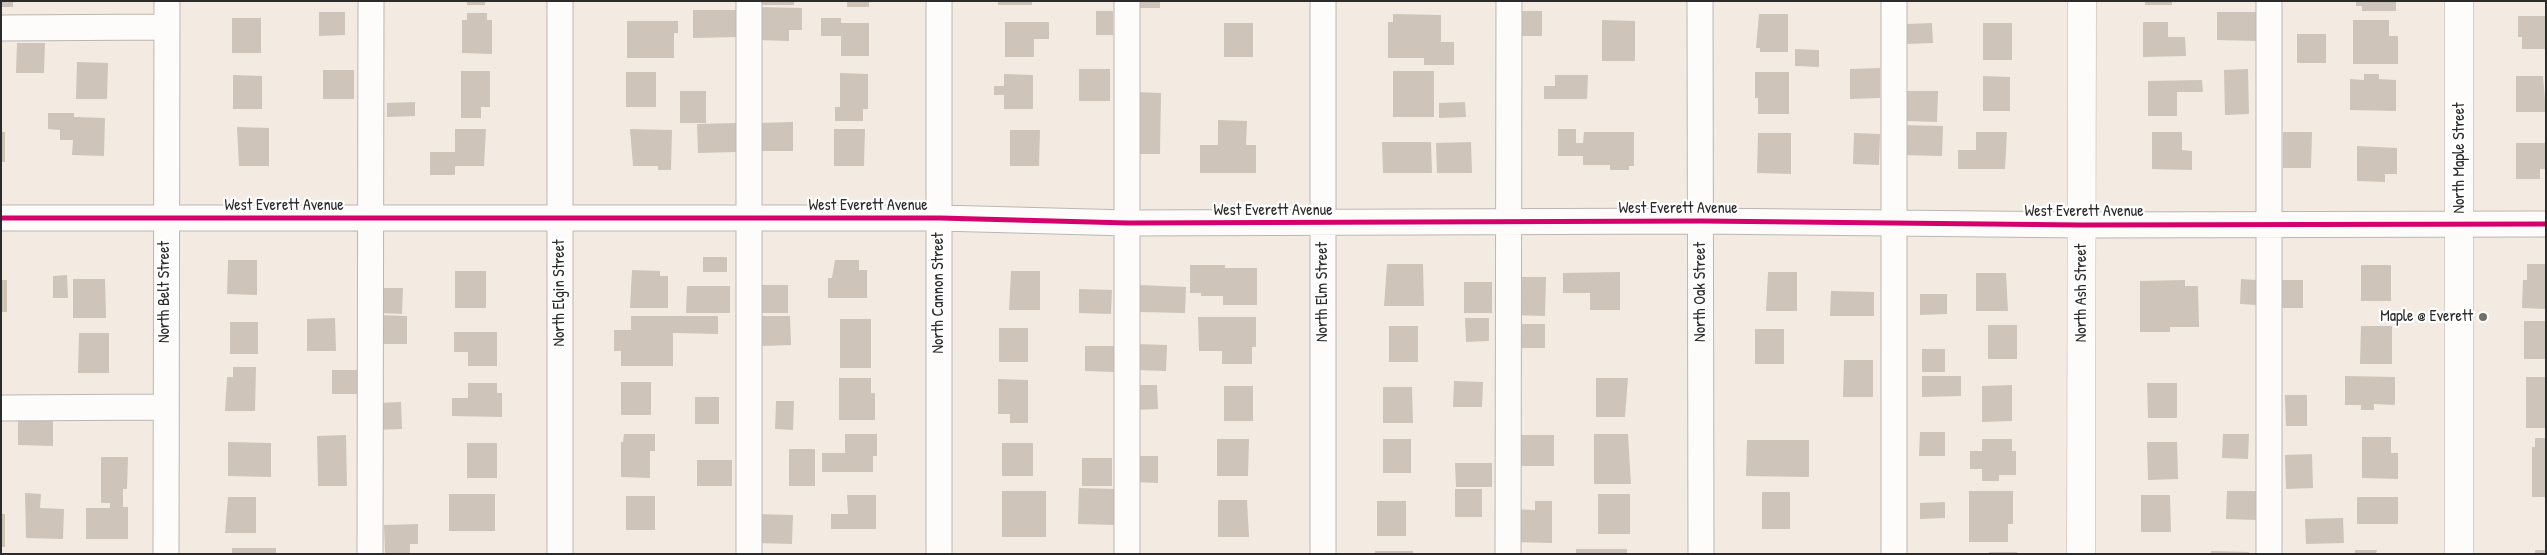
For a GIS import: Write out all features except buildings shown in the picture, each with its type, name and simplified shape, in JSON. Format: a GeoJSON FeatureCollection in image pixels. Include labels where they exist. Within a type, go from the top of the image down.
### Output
{"type":"FeatureCollection","features":[{"type":"Feature","properties":{"kind":"main road","name":"North Ash Street"},"geometry":{"type":"LineString","coordinates":[[2081,554],[2082,1]]}},
{"type":"Feature","properties":{"kind":"main road","name":"North Maple Street"},"geometry":{"type":"LineString","coordinates":[[2459,554],[2460,1]]}},
{"type":"Feature","properties":{"kind":"street","name":"North Belt Street"},"geometry":{"type":"LineString","coordinates":[[166,554],[165,218],[167,1]]}},
{"type":"Feature","properties":{"kind":"street"},"geometry":{"type":"LineString","coordinates":[[370,554],[371,1]]}},
{"type":"Feature","properties":{"kind":"street","name":"North Elgin Street"},"geometry":{"type":"LineString","coordinates":[[560,1],[560,554]]}},
{"type":"Feature","properties":{"kind":"street"},"geometry":{"type":"LineString","coordinates":[[749,1],[749,554]]}},
{"type":"Feature","properties":{"kind":"street","name":"North Cannon Street"},"geometry":{"type":"LineString","coordinates":[[938,554],[939,1]]}},
{"type":"Feature","properties":{"kind":"street"},"geometry":{"type":"LineString","coordinates":[[1127,1],[1127,554]]}},
{"type":"Feature","properties":{"kind":"street","name":"North Elm Street"},"geometry":{"type":"LineString","coordinates":[[1324,1],[1324,554]]}},
{"type":"Feature","properties":{"kind":"street"},"geometry":{"type":"LineString","coordinates":[[1508,554],[1509,1]]}},
{"type":"Feature","properties":{"kind":"street","name":"North Oak Street"},"geometry":{"type":"LineString","coordinates":[[1700,1],[1701,554]]}},
{"type":"Feature","properties":{"kind":"street"},"geometry":{"type":"LineString","coordinates":[[1894,1],[1894,554]]}},
{"type":"Feature","properties":{"kind":"street"},"geometry":{"type":"LineString","coordinates":[[2269,1],[2269,554]]}},
{"type":"Feature","properties":{"kind":"street"},"geometry":{"type":"LineString","coordinates":[[1,28],[167,27]]}},
{"type":"Feature","properties":{"kind":"street","name":"West Everett Avenue"},"geometry":{"type":"LineString","coordinates":[[1,218],[940,218],[1128,223],[1701,221],[2082,225],[2546,224]]}},
{"type":"Feature","properties":{"kind":"street"},"geometry":{"type":"LineString","coordinates":[[1,408],[165,408]]}},
{"type":"Feature","properties":{"kind":"cycle path"},"geometry":{"type":"LineString","coordinates":[[1,218],[940,218],[1128,223],[1701,221],[2082,225],[2546,224]]}},
{"type":"Feature","properties":{"kind":"place","name":"Maple @ Everett"},"geometry":{"type":"Point","coordinates":[2483,317]}}]}
